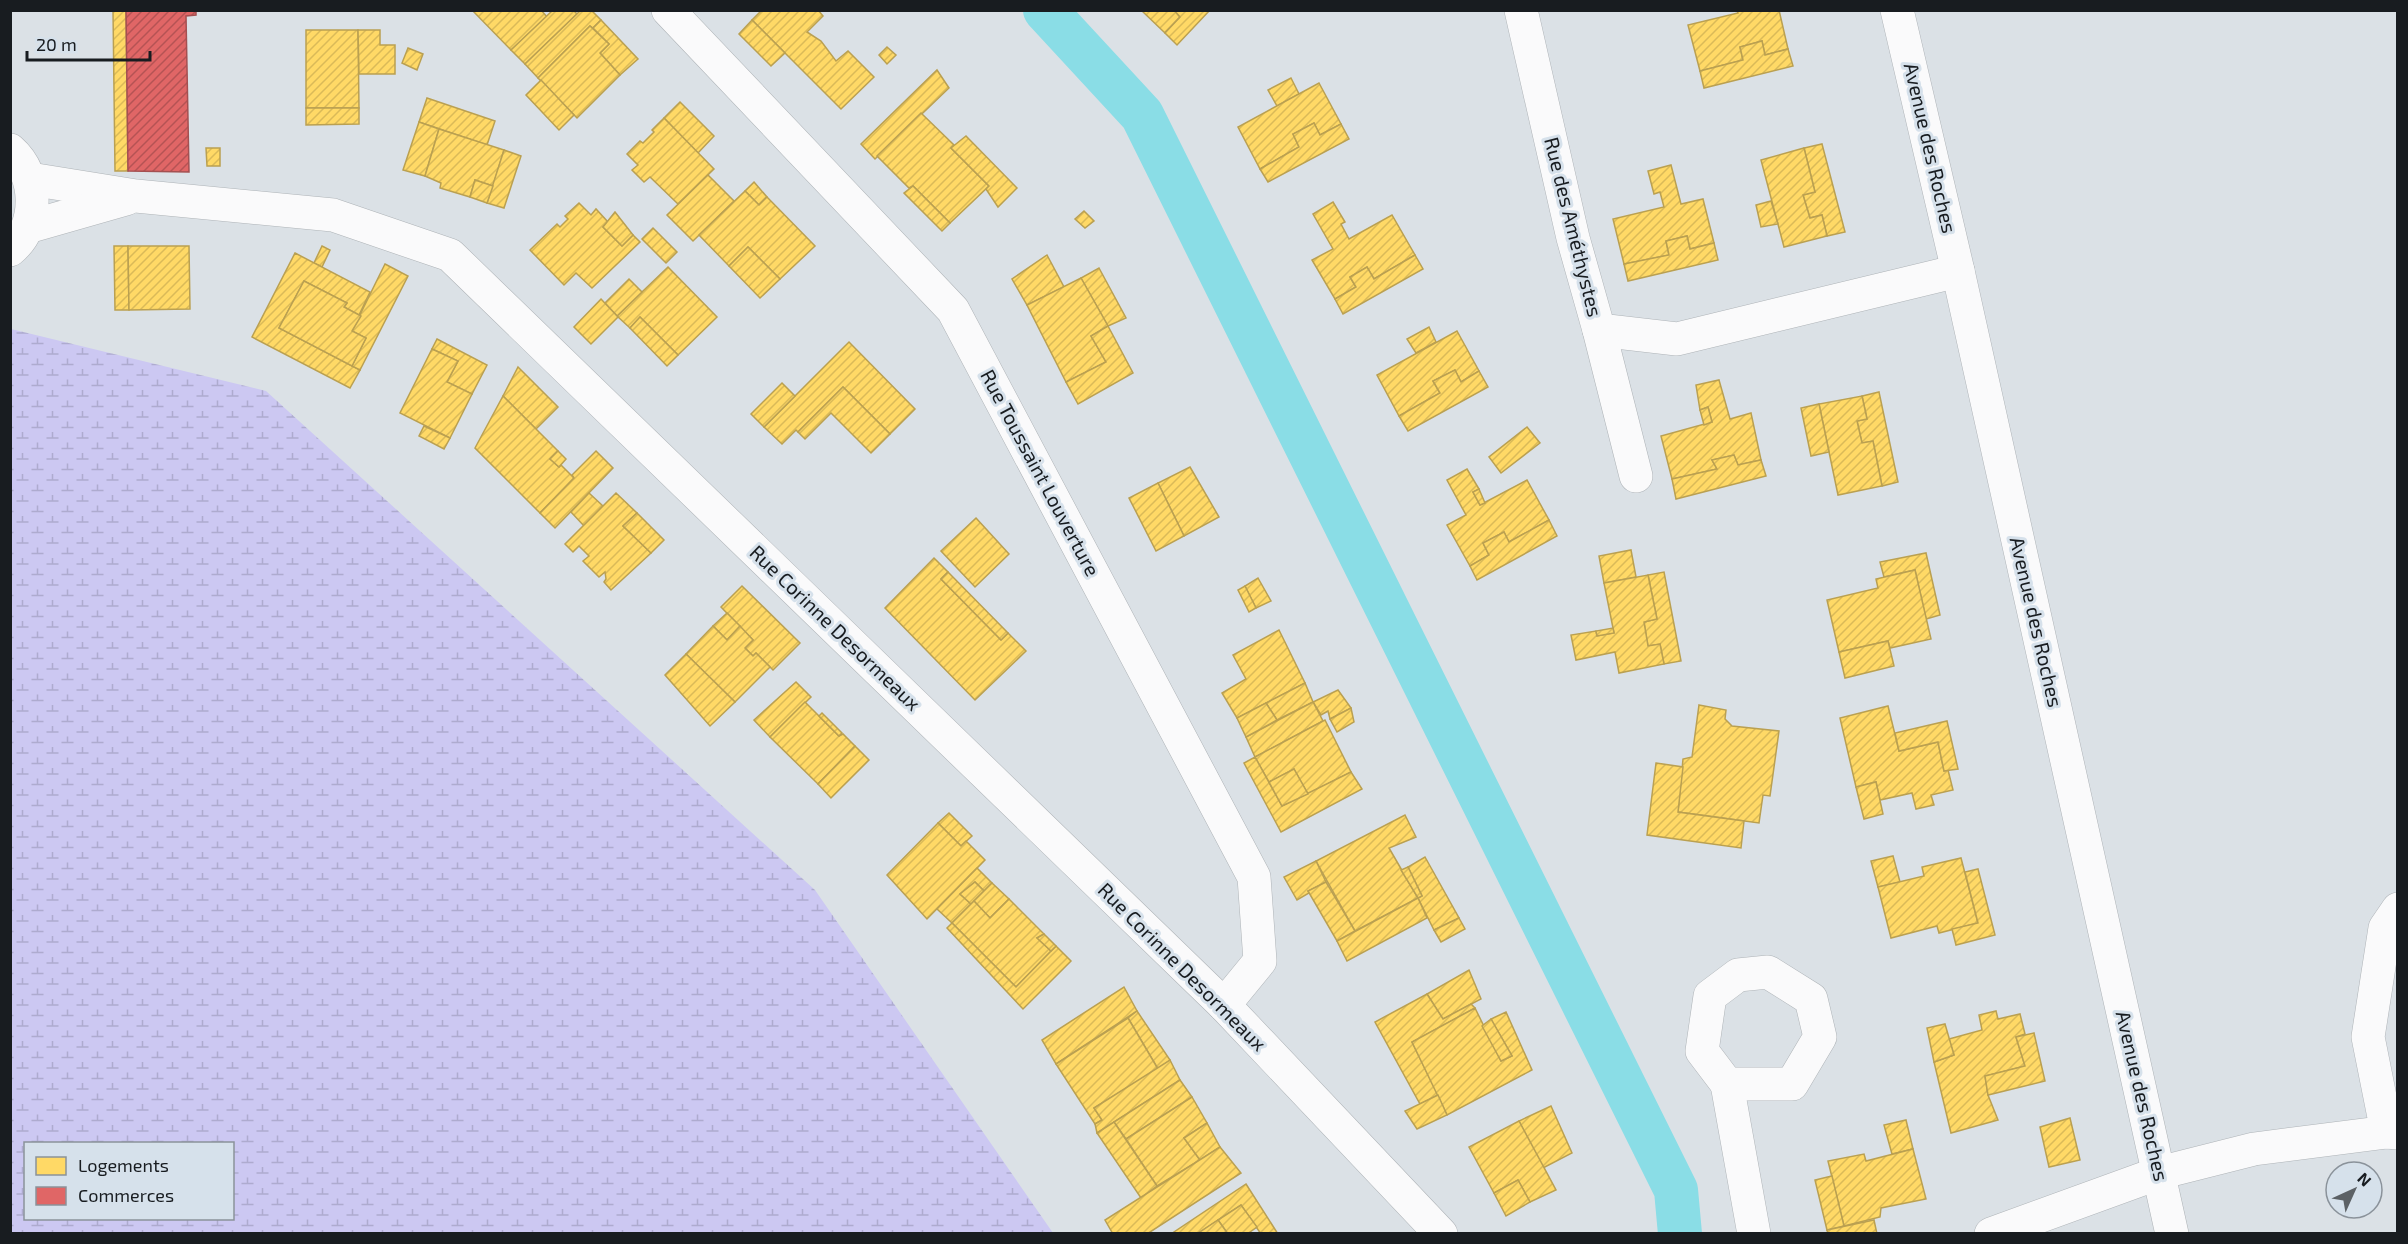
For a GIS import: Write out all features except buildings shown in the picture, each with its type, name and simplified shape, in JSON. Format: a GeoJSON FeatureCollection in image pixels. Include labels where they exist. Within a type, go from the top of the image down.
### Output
{"type":"FeatureCollection","features":[{"type":"Feature","properties":{"kind":"street","name":"Rue Toussaint Louverture"},"geometry":{"type":"LineString","coordinates":[[668,10],[953,310],[1254,877],[1260,961],[1224,1005]]}},
{"type":"Feature","properties":{"kind":"street","name":"Rue des Améthystes"},"geometry":{"type":"LineString","coordinates":[[1521,10],[1573,238],[1599,330],[1677,339],[1958,271]]}},
{"type":"Feature","properties":{"kind":"street","name":"Avenue des Roches"},"geometry":{"type":"LineString","coordinates":[[1897,10],[1958,271],[2172,1233]]}},
{"type":"Feature","properties":{"kind":"street"},"geometry":{"type":"LineString","coordinates":[[10,150],[18,156],[30,179],[33,205],[19,238]]}},
{"type":"Feature","properties":{"kind":"street","name":"Rue Corinne Desormeaux"},"geometry":{"type":"LineString","coordinates":[[30,179],[136,196],[333,215],[450,255],[1224,1005],[1441,1233]]}},
{"type":"Feature","properties":{"kind":"street","name":"Rue Corinne Desormeaux"},"geometry":{"type":"LineString","coordinates":[[19,238],[136,196]]}},
{"type":"Feature","properties":{"kind":"street"},"geometry":{"type":"LineString","coordinates":[[1599,330],[1636,476]]}},
{"type":"Feature","properties":{"kind":"street"},"geometry":{"type":"LineString","coordinates":[[1990,1233],[2159,1173],[2254,1149],[2392,1132],[2368,1037],[2385,928],[2397,909]]}},
{"type":"Feature","properties":{"kind":"street"},"geometry":{"type":"LineString","coordinates":[[1727,1084],[1754,1233]]}},
{"type":"Feature","properties":{"kind":"green space"},"geometry":{"type":"Polygon","coordinates":[[[11,329],[266,391],[815,890],[1053,1233],[11,1233],[11,329]]]}},
{"type":"Feature","properties":{"kind":"waterway"},"geometry":{"type":"LineString","coordinates":[[1045,10],[1142,115],[1676,1190],[1680,1234]]}}]}
